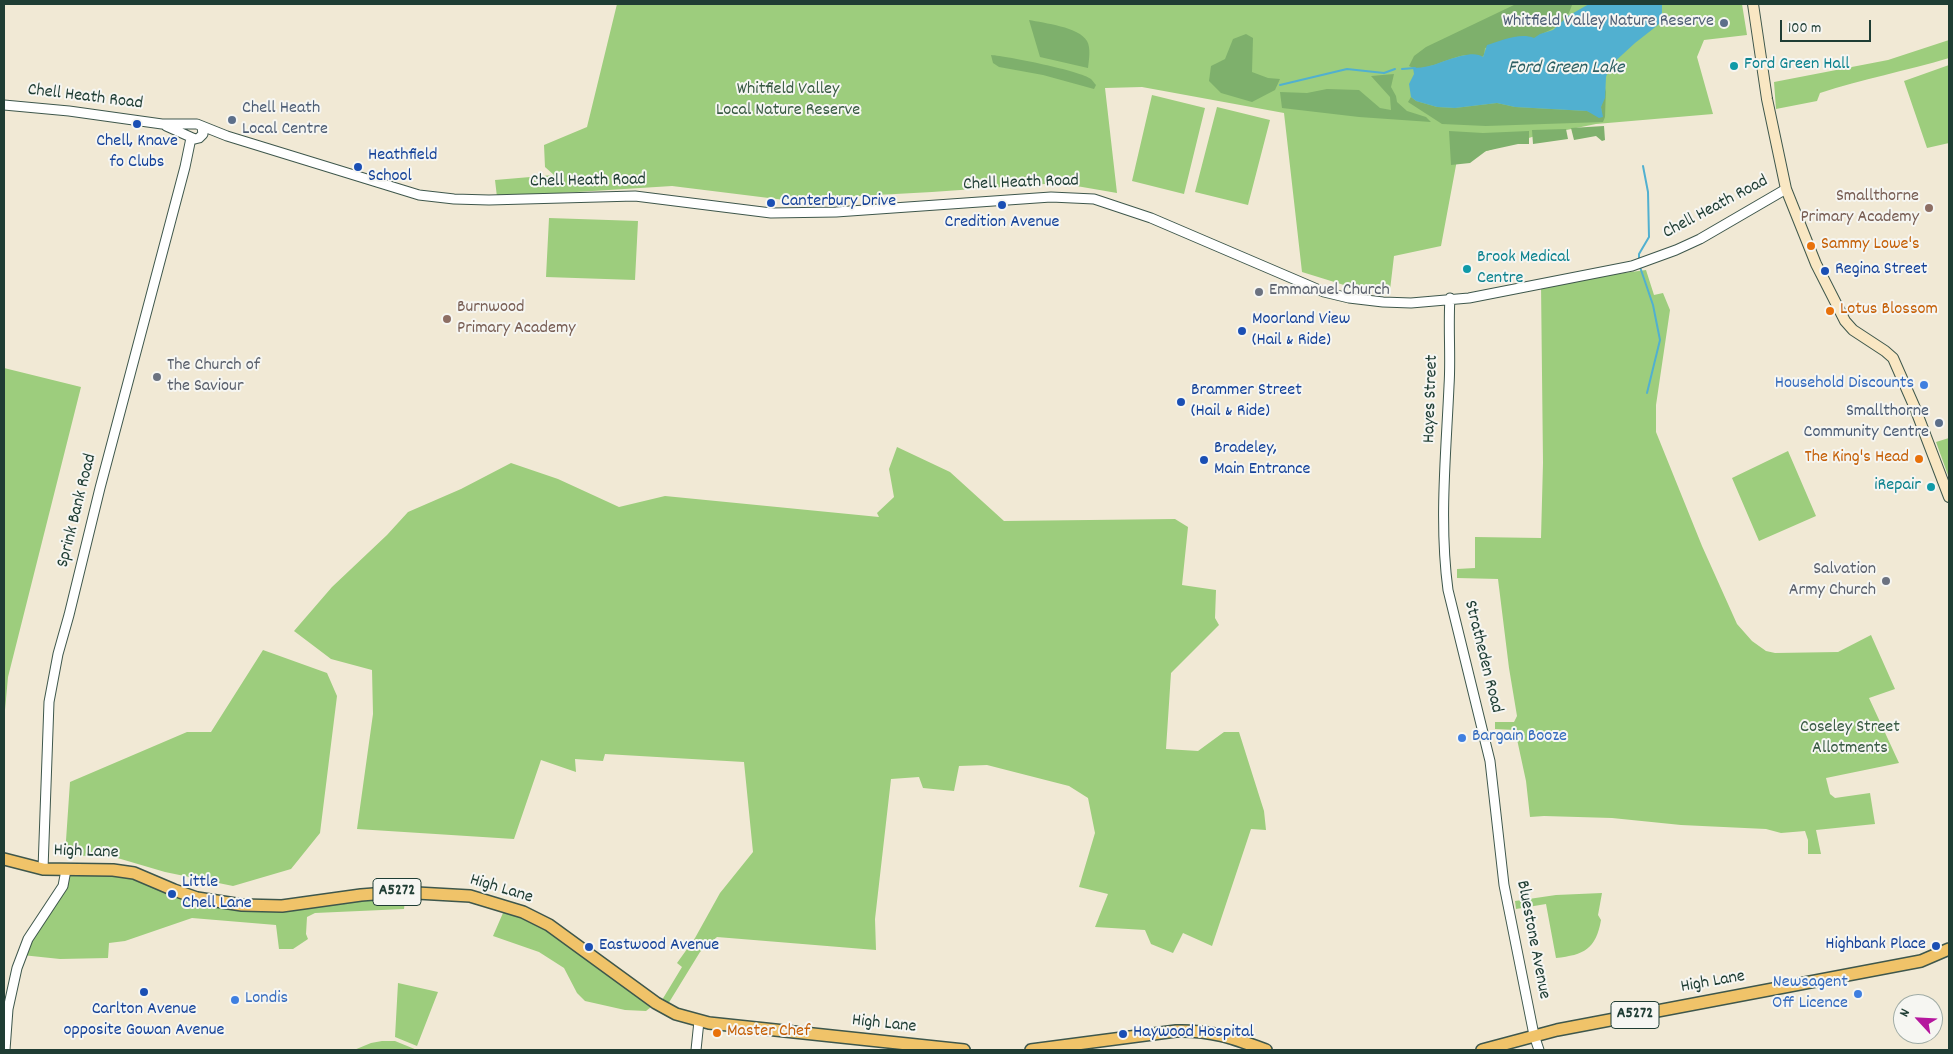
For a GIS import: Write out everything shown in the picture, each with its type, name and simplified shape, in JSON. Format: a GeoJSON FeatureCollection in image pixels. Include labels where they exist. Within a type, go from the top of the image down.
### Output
{"type":"FeatureCollection","features":[{"type":"Feature","properties":{"kind":"main road"},"geometry":{"type":"LineString","coordinates":[[1753,4],[1767,100],[1786,189],[1816,264],[1845,321],[1853,330],[1893,358],[1915,408],[1949,497]]}},
{"type":"Feature","properties":{"kind":"main road","name":"High Lane"},"geometry":{"type":"LineString","coordinates":[[4,859],[43,869],[113,870],[134,873],[197,898],[265,906],[304,904],[351,896],[399,892],[470,896],[518,910],[549,925],[656,1003],[676,1014],[699,1021],[964,1050]]}},
{"type":"Feature","properties":{"kind":"main road","name":"High Lane"},"geometry":{"type":"LineString","coordinates":[[1482,1050],[1534,1035],[1921,961],[1949,949]]}},
{"type":"Feature","properties":{"kind":"main road"},"geometry":{"type":"LineString","coordinates":[[1031,1050],[1196,1030],[1220,1034],[1266,1050]]}},
{"type":"Feature","properties":{"kind":"street","name":"Chell Heath Road"},"geometry":{"type":"LineString","coordinates":[[4,105],[69,111],[162,124],[197,124],[196,135]]}},
{"type":"Feature","properties":{"kind":"street","name":"Chell Heath Road"},"geometry":{"type":"LineString","coordinates":[[162,124],[196,135],[227,136],[419,195],[454,199],[489,200],[635,196],[771,213],[836,212],[1051,197],[1094,199],[1151,218],[1324,292],[1349,298],[1383,302],[1411,303],[1450,298],[1469,298],[1639,264],[1707,236],[1786,189]]}},
{"type":"Feature","properties":{"kind":"street","name":"Sprink Bank Road"},"geometry":{"type":"LineString","coordinates":[[43,869],[49,702],[58,654],[185,167],[196,135]]}},
{"type":"Feature","properties":{"kind":"street","name":"Hayes Street"},"geometry":{"type":"LineString","coordinates":[[1444,500],[1450,358],[1450,298]]}},
{"type":"Feature","properties":{"kind":"street","name":"Stratheden Road"},"geometry":{"type":"LineString","coordinates":[[1444,500],[1448,590],[1490,761],[1500,850]]}},
{"type":"Feature","properties":{"kind":"street","name":"Bluestone Avenue"},"geometry":{"type":"LineString","coordinates":[[1500,850],[1511,926],[1534,1035],[1539,1050]]}},
{"type":"Feature","properties":{"kind":"street"},"geometry":{"type":"LineString","coordinates":[[6,1050],[8,1009],[17,968],[28,939],[63,886],[66,870]]}},
{"type":"Feature","properties":{"kind":"street"},"geometry":{"type":"LineString","coordinates":[[696,1050],[699,1021]]}},
{"type":"Feature","properties":{"kind":"green space","name":"Whitfield Valley Local Nature Reserve"},"geometry":{"type":"Polygon","coordinates":[[[617,4],[1742,4],[1747,35],[1704,40],[1697,57],[1713,114],[1596,124],[1532,137],[1457,160],[1441,246],[1394,256],[1390,290],[1344,285],[1302,272],[1284,113],[1142,87],[1105,88],[1117,193],[1059,183],[785,200],[672,186],[497,197],[495,180],[554,175],[545,167],[544,145],[587,127],[617,4]]]}},
{"type":"Feature","properties":{"kind":"green space"},"geometry":{"type":"Polygon","coordinates":[[[1516,4],[1572,5],[1569,13],[1561,23],[1534,39],[1485,48],[1482,57],[1467,55],[1422,68],[1409,66],[1414,56],[1426,47],[1516,4]]]}},
{"type":"Feature","properties":{"kind":"green space"},"geometry":{"type":"Polygon","coordinates":[[[1029,20],[1061,26],[1083,36],[1089,47],[1088,68],[1040,57],[1029,20]]]}},
{"type":"Feature","properties":{"kind":"green space"},"geometry":{"type":"Polygon","coordinates":[[[1246,34],[1253,38],[1252,72],[1268,78],[1280,79],[1275,90],[1252,102],[1221,93],[1209,81],[1211,66],[1225,59],[1233,39],[1246,34]]]}},
{"type":"Feature","properties":{"kind":"green space"},"geometry":{"type":"Polygon","coordinates":[[[1949,40],[1949,58],[1820,93],[1817,101],[1776,109],[1774,82],[1888,60],[1949,40]]]}},
{"type":"Feature","properties":{"kind":"green space"},"geometry":{"type":"Polygon","coordinates":[[[991,55],[1073,72],[1091,79],[1096,85],[1094,89],[1043,75],[999,67],[993,63],[991,55]]]}},
{"type":"Feature","properties":{"kind":"green space"},"geometry":{"type":"Polygon","coordinates":[[[1949,65],[1949,143],[1927,148],[1904,81],[1949,65]]]}},
{"type":"Feature","properties":{"kind":"green space"},"geometry":{"type":"Polygon","coordinates":[[[1394,74],[1391,87],[1397,102],[1407,111],[1426,117],[1431,122],[1359,117],[1282,108],[1280,92],[1307,93],[1327,89],[1359,90],[1380,108],[1391,110],[1390,97],[1371,76],[1394,74]]]}},
{"type":"Feature","properties":{"kind":"green space"},"geometry":{"type":"Polygon","coordinates":[[[1606,88],[1605,117],[1603,122],[1486,126],[1442,124],[1408,102],[1411,97],[1416,101],[1437,107],[1455,108],[1497,103],[1515,107],[1587,111],[1602,117],[1601,107],[1606,88]]]}},
{"type":"Feature","properties":{"kind":"green space"},"geometry":{"type":"Polygon","coordinates":[[[1152,95],[1205,108],[1184,194],[1132,181],[1152,95]]]}},
{"type":"Feature","properties":{"kind":"green space"},"geometry":{"type":"Polygon","coordinates":[[[1217,107],[1270,120],[1248,205],[1195,192],[1217,107]]]}},
{"type":"Feature","properties":{"kind":"green space"},"geometry":{"type":"Polygon","coordinates":[[[1604,126],[1605,140],[1602,141],[1596,136],[1574,140],[1571,128],[1604,126]]]}},
{"type":"Feature","properties":{"kind":"green space"},"geometry":{"type":"Polygon","coordinates":[[[1566,129],[1568,139],[1533,144],[1532,130],[1566,129]]]}},
{"type":"Feature","properties":{"kind":"green space"},"geometry":{"type":"Polygon","coordinates":[[[1449,131],[1483,133],[1529,131],[1529,144],[1518,144],[1486,151],[1470,163],[1451,165],[1449,131]]]}},
{"type":"Feature","properties":{"kind":"green space"},"geometry":{"type":"Polygon","coordinates":[[[549,218],[638,221],[635,280],[546,277],[549,218]]]}},
{"type":"Feature","properties":{"kind":"green space","name":"Coseley Street Allotments"},"geometry":{"type":"Polygon","coordinates":[[[1646,270],[1654,295],[1663,293],[1670,310],[1656,405],[1656,432],[1702,546],[1737,624],[1752,641],[1766,651],[1775,653],[1838,652],[1871,635],[1895,689],[1869,698],[1899,763],[1826,778],[1830,794],[1835,798],[1870,793],[1875,824],[1816,830],[1821,854],[1808,854],[1808,840],[1805,831],[1781,833],[1766,829],[1681,825],[1612,818],[1530,817],[1526,781],[1515,730],[1495,729],[1495,722],[1514,722],[1517,716],[1498,579],[1457,578],[1457,569],[1475,568],[1475,537],[1541,538],[1543,463],[1541,284],[1646,270]]]}},
{"type":"Feature","properties":{"kind":"green space"},"geometry":{"type":"Polygon","coordinates":[[[4,368],[81,387],[8,677],[5,710],[4,368]]]}},
{"type":"Feature","properties":{"kind":"green space"},"geometry":{"type":"Polygon","coordinates":[[[1949,438],[1949,478],[1936,442],[1949,438]]]}},
{"type":"Feature","properties":{"kind":"green space"},"geometry":{"type":"Polygon","coordinates":[[[897,447],[950,472],[1004,521],[1175,519],[1188,527],[1182,585],[1216,590],[1215,618],[1219,625],[1171,673],[1166,749],[1198,751],[1224,732],[1239,732],[1264,811],[1266,830],[1251,829],[1212,946],[1183,933],[1173,953],[1151,944],[1145,930],[1095,927],[1108,894],[1079,887],[1095,833],[1088,798],[1069,786],[987,765],[959,766],[954,791],[923,788],[919,777],[891,779],[875,919],[876,950],[717,937],[700,952],[665,1009],[659,1005],[682,967],[677,963],[695,938],[720,893],[753,852],[744,762],[605,754],[603,761],[575,759],[576,772],[541,760],[514,839],[357,829],[373,714],[372,670],[331,659],[294,631],[332,587],[387,535],[408,512],[461,489],[511,463],[558,479],[619,507],[665,496],[879,517],[877,513],[894,497],[889,469],[897,447]]]}},
{"type":"Feature","properties":{"kind":"green space"},"geometry":{"type":"Polygon","coordinates":[[[1788,451],[1816,516],[1759,541],[1732,478],[1788,451]]]}},
{"type":"Feature","properties":{"kind":"green space"},"geometry":{"type":"Polygon","coordinates":[[[263,650],[327,673],[337,696],[320,833],[291,869],[233,886],[165,872],[114,857],[65,855],[70,782],[187,732],[211,732],[263,650]]]}},
{"type":"Feature","properties":{"kind":"green space"},"geometry":{"type":"Polygon","coordinates":[[[66,870],[113,870],[234,904],[361,895],[405,900],[404,909],[315,913],[307,917],[306,934],[308,939],[293,949],[279,949],[276,925],[192,918],[125,941],[109,943],[108,958],[60,959],[22,955],[66,870]]]}},
{"type":"Feature","properties":{"kind":"green space"},"geometry":{"type":"Polygon","coordinates":[[[1602,893],[1598,915],[1601,920],[1596,938],[1587,949],[1566,957],[1556,958],[1546,904],[1516,909],[1515,901],[1556,895],[1602,893]]]}},
{"type":"Feature","properties":{"kind":"green space"},"geometry":{"type":"Polygon","coordinates":[[[506,906],[523,912],[656,1003],[646,1011],[625,1010],[585,1001],[577,993],[564,968],[539,952],[493,936],[506,906]]]}},
{"type":"Feature","properties":{"kind":"green space"},"geometry":{"type":"Polygon","coordinates":[[[398,983],[438,992],[417,1046],[395,1037],[398,983]]]}},
{"type":"Feature","properties":{"kind":"green space"},"geometry":{"type":"Polygon","coordinates":[[[382,1041],[395,1041],[417,1050],[354,1050],[382,1041]]]}},
{"type":"Feature","properties":{"kind":"water","name":"Ford Green Lake"},"geometry":{"type":"Polygon","coordinates":[[[1589,4],[1662,4],[1662,19],[1658,25],[1610,66],[1606,77],[1605,98],[1601,107],[1603,117],[1599,118],[1587,111],[1515,107],[1497,103],[1455,108],[1437,107],[1416,101],[1411,97],[1409,84],[1414,74],[1413,68],[1429,66],[1465,55],[1472,54],[1483,57],[1487,45],[1504,39],[1523,36],[1534,38],[1553,30],[1568,16],[1589,4]]]}},
{"type":"Feature","properties":{"kind":"waterway"},"geometry":{"type":"LineString","coordinates":[[1402,69],[1415,68]]}},
{"type":"Feature","properties":{"kind":"waterway"},"geometry":{"type":"LineString","coordinates":[[1280,85],[1347,69],[1384,73],[1395,69]]}},
{"type":"Feature","properties":{"kind":"waterway"},"geometry":{"type":"LineString","coordinates":[[1639,260],[1639,254],[1649,237],[1648,192],[1643,166]]}},
{"type":"Feature","properties":{"kind":"waterway"},"geometry":{"type":"LineString","coordinates":[[1640,267],[1653,305],[1660,340],[1647,393]]}},
{"type":"Feature","properties":{"kind":"place","name":"Whitfield Valley Nature Reserve"},"geometry":{"type":"Point","coordinates":[1724,23]}},
{"type":"Feature","properties":{"kind":"place","name":"Ford Green Hall"},"geometry":{"type":"Point","coordinates":[1734,66]}},
{"type":"Feature","properties":{"kind":"place","name":"Chell Heath Local Centre"},"geometry":{"type":"Point","coordinates":[232,120]}},
{"type":"Feature","properties":{"kind":"place","name":"Chell, Knave fo Clubs"},"geometry":{"type":"Point","coordinates":[137,124]}},
{"type":"Feature","properties":{"kind":"place","name":"Heathfield School"},"geometry":{"type":"Point","coordinates":[358,167]}},
{"type":"Feature","properties":{"kind":"place","name":"Canterbury Drive"},"geometry":{"type":"Point","coordinates":[771,203]}},
{"type":"Feature","properties":{"kind":"place","name":"Credition Avenue"},"geometry":{"type":"Point","coordinates":[1002,205]}},
{"type":"Feature","properties":{"kind":"place","name":"Smallthorne Primary Academy"},"geometry":{"type":"Point","coordinates":[1929,208]}},
{"type":"Feature","properties":{"kind":"place","name":"Sammy Lowe's"},"geometry":{"type":"Point","coordinates":[1811,246]}},
{"type":"Feature","properties":{"kind":"place","name":"Brook Medical Centre"},"geometry":{"type":"Point","coordinates":[1467,269]}},
{"type":"Feature","properties":{"kind":"place","name":"Regina Street"},"geometry":{"type":"Point","coordinates":[1825,271]}},
{"type":"Feature","properties":{"kind":"place","name":"Emmanuel Church"},"geometry":{"type":"Point","coordinates":[1259,292]}},
{"type":"Feature","properties":{"kind":"place","name":"Lotus Blossom"},"geometry":{"type":"Point","coordinates":[1830,311]}},
{"type":"Feature","properties":{"kind":"place","name":"Burnwood Primary Academy"},"geometry":{"type":"Point","coordinates":[447,319]}},
{"type":"Feature","properties":{"kind":"place","name":"Moorland View (Hail & Ride)"},"geometry":{"type":"Point","coordinates":[1242,331]}},
{"type":"Feature","properties":{"kind":"place","name":"The Church of the Saviour"},"geometry":{"type":"Point","coordinates":[157,377]}},
{"type":"Feature","properties":{"kind":"place","name":"Household Discounts"},"geometry":{"type":"Point","coordinates":[1924,385]}},
{"type":"Feature","properties":{"kind":"place","name":"Brammer Street (Hail & Ride)"},"geometry":{"type":"Point","coordinates":[1181,402]}},
{"type":"Feature","properties":{"kind":"place","name":"Smallthorne Community Centre"},"geometry":{"type":"Point","coordinates":[1939,423]}},
{"type":"Feature","properties":{"kind":"place","name":"The King's Head"},"geometry":{"type":"Point","coordinates":[1919,459]}},
{"type":"Feature","properties":{"kind":"place","name":"Bradeley, Main Entrance"},"geometry":{"type":"Point","coordinates":[1204,460]}},
{"type":"Feature","properties":{"kind":"place","name":"iRepair"},"geometry":{"type":"Point","coordinates":[1931,487]}},
{"type":"Feature","properties":{"kind":"place","name":"Salvation Army Church"},"geometry":{"type":"Point","coordinates":[1886,581]}},
{"type":"Feature","properties":{"kind":"place","name":"Bargain Booze"},"geometry":{"type":"Point","coordinates":[1462,738]}},
{"type":"Feature","properties":{"kind":"place","name":"Little Chell Lane"},"geometry":{"type":"Point","coordinates":[172,894]}},
{"type":"Feature","properties":{"kind":"place","name":"Highbank Place"},"geometry":{"type":"Point","coordinates":[1936,946]}},
{"type":"Feature","properties":{"kind":"place","name":"Eastwood Avenue"},"geometry":{"type":"Point","coordinates":[589,947]}},
{"type":"Feature","properties":{"kind":"place","name":"Carlton Avenue opposite Gowan Avenue"},"geometry":{"type":"Point","coordinates":[144,992]}},
{"type":"Feature","properties":{"kind":"place","name":"Newsagent Off Licence"},"geometry":{"type":"Point","coordinates":[1858,994]}},
{"type":"Feature","properties":{"kind":"place","name":"Londis"},"geometry":{"type":"Point","coordinates":[235,1000]}},
{"type":"Feature","properties":{"kind":"place","name":"Master Chef"},"geometry":{"type":"Point","coordinates":[717,1033]}},
{"type":"Feature","properties":{"kind":"place","name":"Haywood Hospital"},"geometry":{"type":"Point","coordinates":[1123,1034]}}]}
